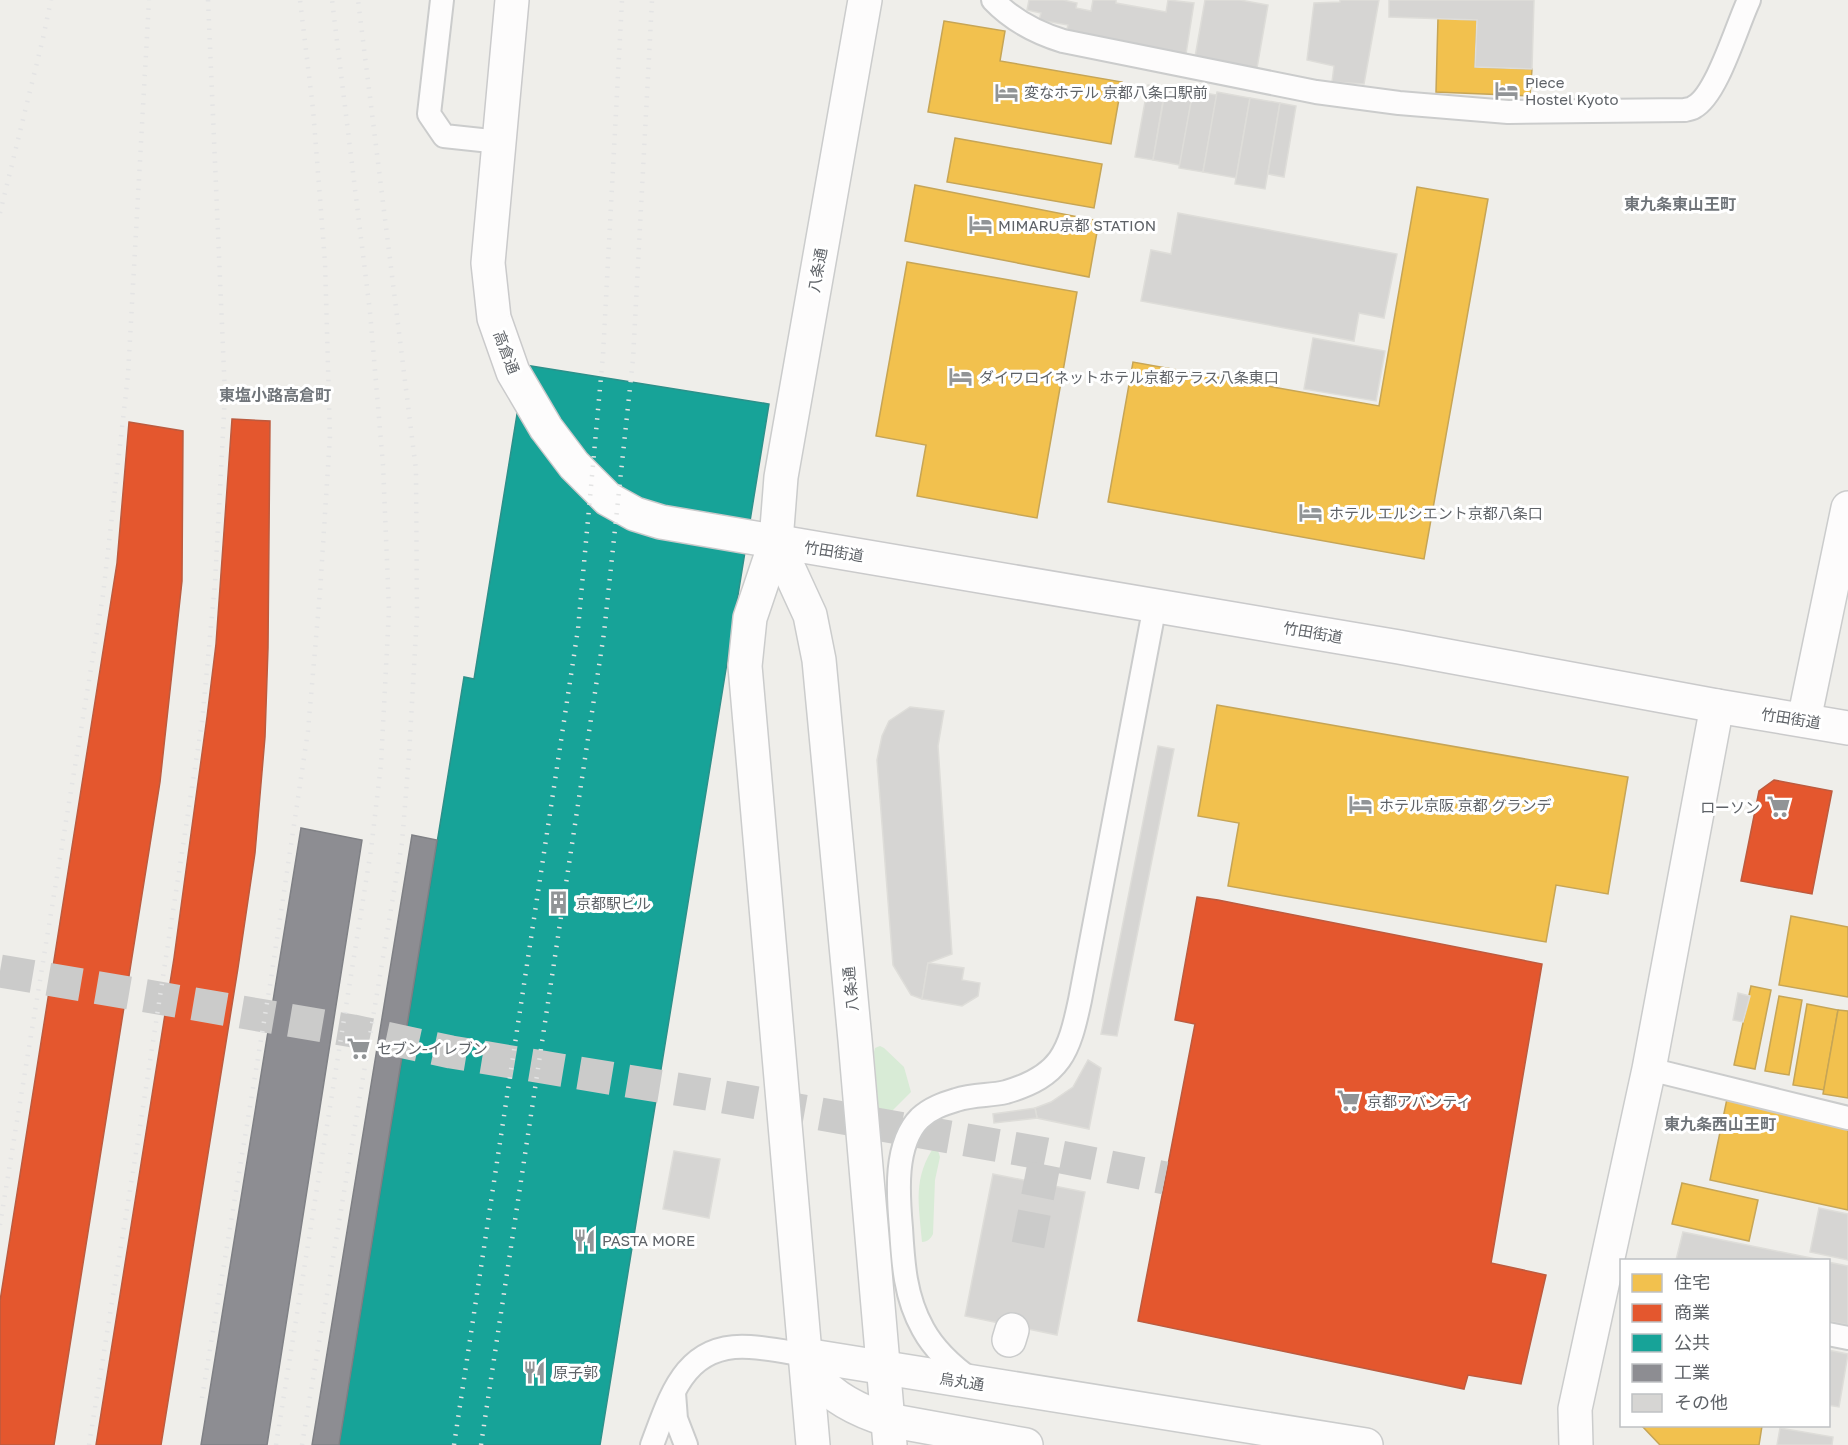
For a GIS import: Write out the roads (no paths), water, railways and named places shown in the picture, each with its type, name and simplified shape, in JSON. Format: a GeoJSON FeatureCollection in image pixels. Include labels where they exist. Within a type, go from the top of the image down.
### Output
{"type":"FeatureCollection","features":[{"type":"Feature","properties":{"kind":"street","name":"高倉通"},"geometry":{"type":"LineString","coordinates":[[512,0],[488,263],[494,318],[513,372],[546,428],[574,465],[608,499],[635,514],[661,522],[776,541]]}},
{"type":"Feature","properties":{"kind":"street","name":"八条通"},"geometry":{"type":"LineString","coordinates":[[813,1445],[745,666],[750,618],[776,541],[781,477],[865,0]]}},
{"type":"Feature","properties":{"kind":"street"},"geometry":{"type":"LineString","coordinates":[[1804,720],[1848,508]]}},
{"type":"Feature","properties":{"kind":"street","name":"八条通"},"geometry":{"type":"LineString","coordinates":[[776,541],[810,615],[819,660],[889,1432]]}},
{"type":"Feature","properties":{"kind":"street","name":"竹田街道"},"geometry":{"type":"LineString","coordinates":[[776,541],[1400,647],[1848,728]]}},
{"type":"Feature","properties":{"kind":"street"},"geometry":{"type":"LineString","coordinates":[[1576,1445],[1575,1409],[1611,1293],[1649,1070],[1717,706]]}},
{"type":"Feature","properties":{"kind":"street"},"geometry":{"type":"LineString","coordinates":[[805,1355],[816,1377],[831,1392],[848,1404],[870,1414],[889,1432],[1026,1445]]}},
{"type":"Feature","properties":{"kind":"street","name":"烏丸通"},"geometry":{"type":"LineString","coordinates":[[805,1355],[1366,1445]]}},
{"type":"Feature","properties":{"kind":"lane"},"geometry":{"type":"LineString","coordinates":[[441,0],[429,114],[444,136],[500,142]]}},
{"type":"Feature","properties":{"kind":"lane"},"geometry":{"type":"LineString","coordinates":[[993,0],[1019,21],[1043,34],[1063,41],[1316,92],[1399,103],[1497,111],[1564,112],[1685,110],[1696,107],[1719,74],[1749,0]]}},
{"type":"Feature","properties":{"kind":"lane"},"geometry":{"type":"LineString","coordinates":[[978,1384],[938,1352],[923,1330],[913,1308],[903,1269],[898,1190],[901,1162],[910,1132],[920,1119],[936,1107],[971,1095],[1004,1092],[1032,1082],[1049,1071],[1068,1048],[1080,1000],[1155,605]]}},
{"type":"Feature","properties":{"kind":"lane"},"geometry":{"type":"LineString","coordinates":[[1649,1070],[1848,1118]]}},
{"type":"Feature","properties":{"kind":"lane"},"geometry":{"type":"LineString","coordinates":[[1830,1334],[1848,1338]]}},
{"type":"Feature","properties":{"kind":"lane"},"geometry":{"type":"LineString","coordinates":[[652,1445],[681,1377],[695,1361],[708,1353],[748,1347],[805,1355]]}},
{"type":"Feature","properties":{"kind":"lane"},"geometry":{"type":"LineString","coordinates":[[674,1391],[676,1419],[686,1445]]}},
{"type":"Feature","properties":{"kind":"tunnel"},"geometry":{"type":"LineString","coordinates":[[0,971],[353,1031],[451,1052],[707,1094],[1046,1154],[1165,1178]]}},
{"type":"Feature","properties":{"kind":"tunnel"},"geometry":{"type":"LineString","coordinates":[[1028,1245],[1046,1154]]}},
{"type":"Feature","properties":{"kind":"railway"},"geometry":{"type":"LineString","coordinates":[[0,213],[51,0]]}},
{"type":"Feature","properties":{"kind":"railway"},"geometry":{"type":"LineString","coordinates":[[0,1225],[103,595],[128,375],[149,0]]}},
{"type":"Feature","properties":{"kind":"railway"},"geometry":{"type":"LineString","coordinates":[[89,1445],[202,722],[215,583],[225,395],[208,0]]}},
{"type":"Feature","properties":{"kind":"railway"},"geometry":{"type":"LineString","coordinates":[[202,1398],[271,979],[308,731],[320,592],[330,436],[325,262],[313,109],[300,0]]}},
{"type":"Feature","properties":{"kind":"railway"},"geometry":{"type":"LineString","coordinates":[[276,1445],[371,850],[381,764],[389,610],[383,465],[370,312],[332,0]]}},
{"type":"Feature","properties":{"kind":"railway"},"geometry":{"type":"LineString","coordinates":[[302,1445],[402,843],[417,615],[416,470],[358,0]]}},
{"type":"Feature","properties":{"kind":"railway"},"geometry":{"type":"LineString","coordinates":[[454,1445],[578,629],[603,355],[622,0]]}},
{"type":"Feature","properties":{"kind":"railway"},"geometry":{"type":"LineString","coordinates":[[481,1445],[604,633],[633,359],[652,0]]}},
{"type":"Feature","properties":{"kind":"place","name":"Piece Hostel Kyoto"},"geometry":{"type":"Point","coordinates":[1507,91]}},
{"type":"Feature","properties":{"kind":"place","name":"変なホテル 京都八条口駅前"},"geometry":{"type":"Point","coordinates":[1006,92]}},
{"type":"Feature","properties":{"kind":"place","name":"MIMARU京都 STATION"},"geometry":{"type":"Point","coordinates":[980,225]}},
{"type":"Feature","properties":{"kind":"place","name":"ダイワロイネットホテル京都テラス八条東口"},"geometry":{"type":"Point","coordinates":[961,377]}},
{"type":"Feature","properties":{"kind":"place","name":"ホテル エルシエント京都八条口"},"geometry":{"type":"Point","coordinates":[1311,513]}},
{"type":"Feature","properties":{"kind":"place","name":"ホテル京阪 京都 グランデ"},"geometry":{"type":"Point","coordinates":[1361,805]}},
{"type":"Feature","properties":{"kind":"place","name":"ローソン"},"geometry":{"type":"Point","coordinates":[1778,807]}},
{"type":"Feature","properties":{"kind":"place","name":"京都駅ビル"},"geometry":{"type":"Point","coordinates":[558,903]}},
{"type":"Feature","properties":{"kind":"place","name":"セブン-イレブン"},"geometry":{"type":"Point","coordinates":[359,1048]}},
{"type":"Feature","properties":{"kind":"place","name":"京都アバンティ"},"geometry":{"type":"Point","coordinates":[1349,1101]}},
{"type":"Feature","properties":{"kind":"place","name":"PASTA MORE"},"geometry":{"type":"Point","coordinates":[584,1240]}},
{"type":"Feature","properties":{"kind":"place","name":"原子郭"},"geometry":{"type":"Point","coordinates":[535,1372]}},
{"type":"Feature","properties":{"kind":"district","name":"東九条東山王町"},"geometry":{"type":"Point","coordinates":[1680,204]}},
{"type":"Feature","properties":{"kind":"district","name":"東塩小路高倉町"},"geometry":{"type":"Point","coordinates":[275,395]}},
{"type":"Feature","properties":{"kind":"district","name":"東九条西山王町"},"geometry":{"type":"Point","coordinates":[1720,1124]}}]}
